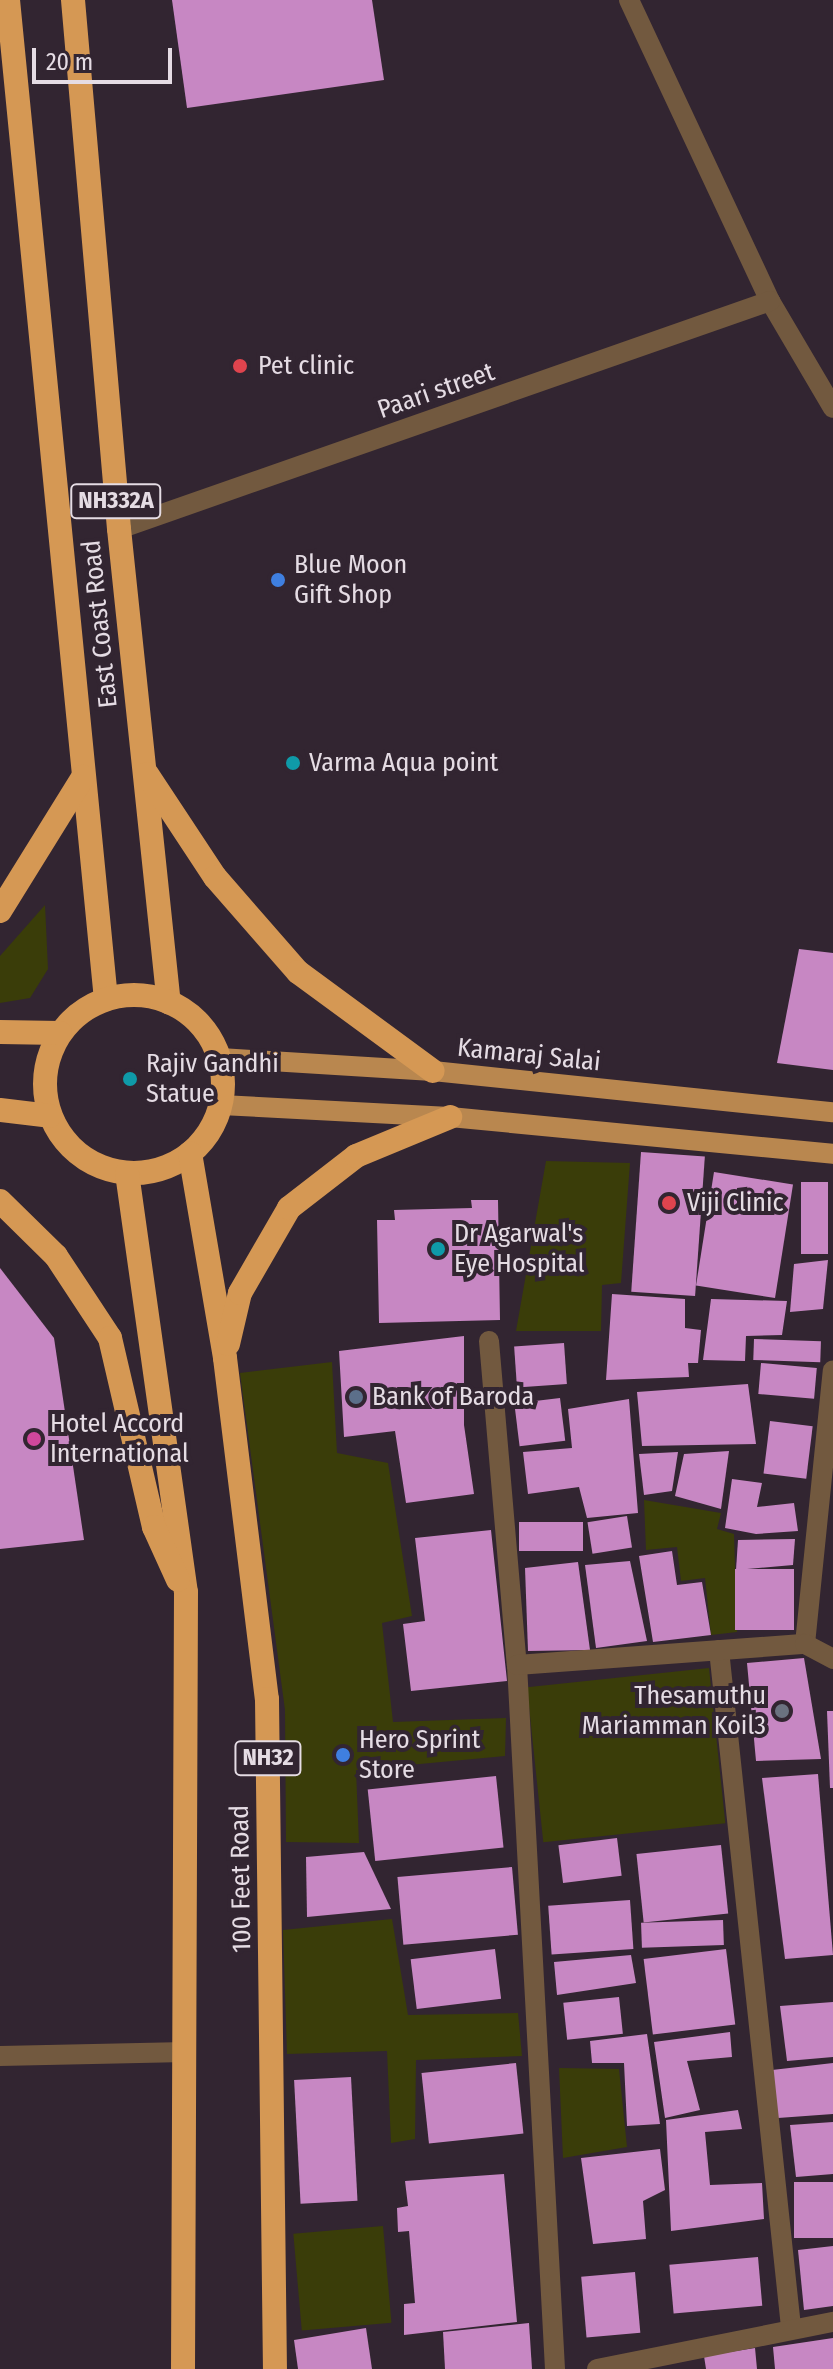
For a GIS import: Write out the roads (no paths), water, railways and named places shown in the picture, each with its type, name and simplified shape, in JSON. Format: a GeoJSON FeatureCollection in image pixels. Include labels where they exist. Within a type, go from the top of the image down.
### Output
{"type":"FeatureCollection","features":[{"type":"Feature","properties":{"kind":"highway","name":"East Coast Road"},"geometry":{"type":"LineString","coordinates":[[8,0],[106,999]]}},
{"type":"Feature","properties":{"kind":"highway","name":"East Coast Road"},"geometry":{"type":"LineString","coordinates":[[73,0],[119,529],[169,1002]]}},
{"type":"Feature","properties":{"kind":"highway"},"geometry":{"type":"LineString","coordinates":[[143,769],[215,877],[298,972],[433,1071]]}},
{"type":"Feature","properties":{"kind":"highway"},"geometry":{"type":"LineString","coordinates":[[0,911],[83,777]]}},
{"type":"Feature","properties":{"kind":"highway"},"geometry":{"type":"LineString","coordinates":[[138,995],[169,1002],[192,1015],[220,1058],[221,1105],[190,1153],[171,1165],[127,1173],[80,1155],[50,1116],[45,1073],[60,1033],[80,1012],[106,999],[138,995]]}},
{"type":"Feature","properties":{"kind":"highway"},"geometry":{"type":"LineString","coordinates":[[0,1032],[60,1033]]}},
{"type":"Feature","properties":{"kind":"highway"},"geometry":{"type":"LineString","coordinates":[[0,1110],[50,1116]]}},
{"type":"Feature","properties":{"kind":"highway"},"geometry":{"type":"LineString","coordinates":[[225,1358],[240,1293],[289,1208],[356,1156],[450,1117]]}},
{"type":"Feature","properties":{"kind":"highway","name":"100 Feet Road"},"geometry":{"type":"LineString","coordinates":[[190,1153],[225,1358],[267,1699],[275,2369]]}},
{"type":"Feature","properties":{"kind":"highway","name":"100 Feet Road"},"geometry":{"type":"LineString","coordinates":[[127,1173],[186,1592],[183,2369]]}},
{"type":"Feature","properties":{"kind":"highway"},"geometry":{"type":"LineString","coordinates":[[0,1201],[56,1256],[110,1338],[154,1527],[186,1592]]}},
{"type":"Feature","properties":{"kind":"main road","name":"Kamaraj Salai"},"geometry":{"type":"LineString","coordinates":[[220,1058],[433,1071],[833,1112]]}},
{"type":"Feature","properties":{"kind":"main road"},"geometry":{"type":"LineString","coordinates":[[221,1105],[450,1117],[833,1154]]}},
{"type":"Feature","properties":{"kind":"street"},"geometry":{"type":"LineString","coordinates":[[629,0],[770,301],[833,408]]}},
{"type":"Feature","properties":{"kind":"street","name":"Paari street"},"geometry":{"type":"LineString","coordinates":[[119,529],[770,301]]}},
{"type":"Feature","properties":{"kind":"street"},"geometry":{"type":"LineString","coordinates":[[489,1341],[517,1665],[555,2369]]}},
{"type":"Feature","properties":{"kind":"street"},"geometry":{"type":"LineString","coordinates":[[805,1644],[833,1370]]}},
{"type":"Feature","properties":{"kind":"street"},"geometry":{"type":"LineString","coordinates":[[517,1665],[805,1644],[833,1659]]}},
{"type":"Feature","properties":{"kind":"street"},"geometry":{"type":"LineString","coordinates":[[719,1650],[791,2327]]}},
{"type":"Feature","properties":{"kind":"street"},"geometry":{"type":"LineString","coordinates":[[0,2056],[186,2052]]}},
{"type":"Feature","properties":{"kind":"street"},"geometry":{"type":"LineString","coordinates":[[597,2369],[791,2327],[833,2322]]}},
{"type":"Feature","properties":{"kind":"place","name":"Pet clinic"},"geometry":{"type":"Point","coordinates":[240,366]}},
{"type":"Feature","properties":{"kind":"place","name":"Blue Moon Gift Shop"},"geometry":{"type":"Point","coordinates":[278,580]}},
{"type":"Feature","properties":{"kind":"place","name":"Varma Aqua point"},"geometry":{"type":"Point","coordinates":[293,763]}},
{"type":"Feature","properties":{"kind":"place","name":"Rajiv Gandhi Statue"},"geometry":{"type":"Point","coordinates":[130,1079]}},
{"type":"Feature","properties":{"kind":"place","name":"Viji Clinic"},"geometry":{"type":"Point","coordinates":[669,1203]}},
{"type":"Feature","properties":{"kind":"place","name":"Dr Agarwal's Eye Hospital"},"geometry":{"type":"Point","coordinates":[438,1249]}},
{"type":"Feature","properties":{"kind":"place","name":"Bank of Baroda"},"geometry":{"type":"Point","coordinates":[356,1397]}},
{"type":"Feature","properties":{"kind":"place","name":"Hotel Accord International"},"geometry":{"type":"Point","coordinates":[34,1439]}},
{"type":"Feature","properties":{"kind":"place","name":"Thesamuthu Mariamman Koil3"},"geometry":{"type":"Point","coordinates":[782,1711]}},
{"type":"Feature","properties":{"kind":"place","name":"Hero Sprint Store"},"geometry":{"type":"Point","coordinates":[343,1755]}}]}
